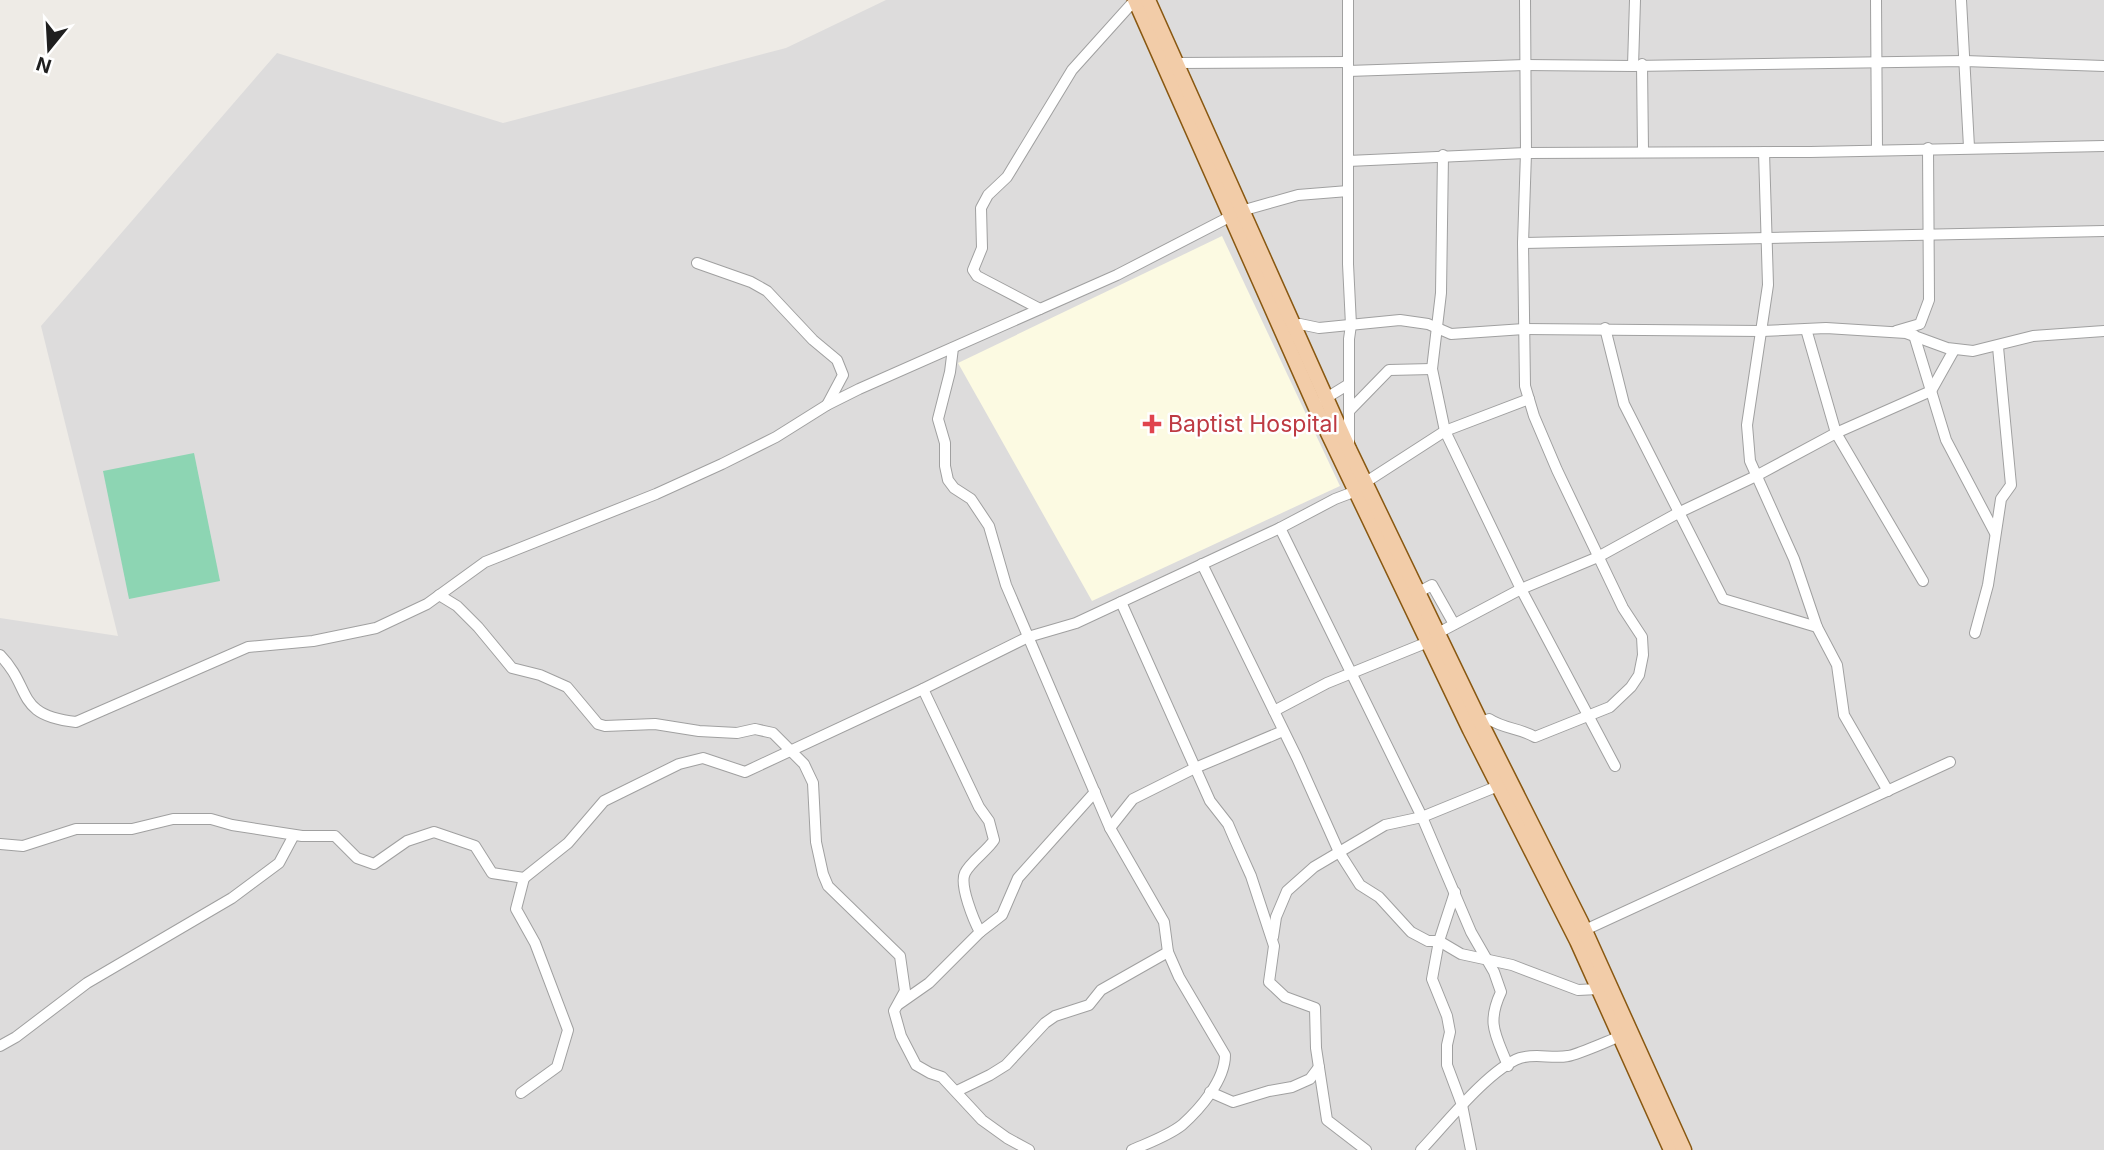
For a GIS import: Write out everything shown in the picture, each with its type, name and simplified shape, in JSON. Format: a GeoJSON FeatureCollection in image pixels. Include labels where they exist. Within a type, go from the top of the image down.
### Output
{"type":"FeatureCollection","features":[{"type":"Feature","properties":{"kind":"main road"},"geometry":{"type":"LineString","coordinates":[[1135,0],[1304,349],[1320,402],[1433,637],[1498,786],[1577,941],[1603,985]]}},
{"type":"Feature","properties":{"kind":"main road"},"geometry":{"type":"LineString","coordinates":[[1147,0],[1176,63],[1298,364],[1349,449],[1361,487]]}},
{"type":"Feature","properties":{"kind":"main road"},"geometry":{"type":"LineString","coordinates":[[1433,637],[1481,723],[1585,930],[1603,985],[1671,1150]]}},
{"type":"Feature","properties":{"kind":"main road"},"geometry":{"type":"LineString","coordinates":[[1624,1033],[1684,1150]]}},
{"type":"Feature","properties":{"kind":"street"},"geometry":{"type":"LineString","coordinates":[[1040,309],[977,276],[973,270],[982,248],[981,208],[988,195],[1007,177],[1073,69],[1135,0]]}},
{"type":"Feature","properties":{"kind":"street"},"geometry":{"type":"LineString","coordinates":[[1348,0],[1351,325],[1349,449]]}},
{"type":"Feature","properties":{"kind":"street"},"geometry":{"type":"LineString","coordinates":[[1481,723],[1489,719],[1500,727],[1525,731],[1535,737],[1610,707],[1631,687],[1639,675],[1643,655],[1642,638],[1623,608],[1557,470],[1525,386],[1525,0]]}},
{"type":"Feature","properties":{"kind":"street"},"geometry":{"type":"LineString","coordinates":[[1635,0],[1643,151]]}},
{"type":"Feature","properties":{"kind":"street"},"geometry":{"type":"LineString","coordinates":[[1876,0],[1877,149]]}},
{"type":"Feature","properties":{"kind":"street"},"geometry":{"type":"LineString","coordinates":[[1961,0],[1969,147]]}},
{"type":"Feature","properties":{"kind":"street"},"geometry":{"type":"LineString","coordinates":[[1176,63],[1348,67],[1965,61],[2104,66]]}},
{"type":"Feature","properties":{"kind":"street"},"geometry":{"type":"LineString","coordinates":[[1348,161],[1526,152],[1764,152],[2104,146]]}},
{"type":"Feature","properties":{"kind":"street"},"geometry":{"type":"LineString","coordinates":[[1894,332],[1920,324],[1929,300],[1927,148]]}},
{"type":"Feature","properties":{"kind":"street"},"geometry":{"type":"LineString","coordinates":[[1764,152],[1768,285],[1746,438],[1749,461],[1794,559],[1817,628],[1837,665],[1844,715],[1888,791]]}},
{"type":"Feature","properties":{"kind":"street"},"geometry":{"type":"LineString","coordinates":[[1443,155],[1441,293],[1432,369],[1445,431],[1521,589],[1615,766]]}},
{"type":"Feature","properties":{"kind":"street"},"geometry":{"type":"LineString","coordinates":[[0,654],[31,707],[54,720],[76,722],[248,647],[313,640],[376,628],[427,604],[485,562],[700,474],[776,437],[827,405],[1117,275],[1237,214],[1298,195],[1348,191]]}},
{"type":"Feature","properties":{"kind":"street"},"geometry":{"type":"LineString","coordinates":[[1523,243],[2104,231]]}},
{"type":"Feature","properties":{"kind":"street"},"geometry":{"type":"LineString","coordinates":[[697,263],[751,282],[767,291],[813,340],[837,360],[843,375],[827,405]]}},
{"type":"Feature","properties":{"kind":"street"},"geometry":{"type":"LineString","coordinates":[[1293,326],[1300,324],[1320,328],[1400,320],[1415,321],[1451,334],[1524,328],[1894,332],[1914,335],[1954,350],[1979,351],[2033,336],[2104,331]]}},
{"type":"Feature","properties":{"kind":"street"},"geometry":{"type":"LineString","coordinates":[[1298,364],[1304,349],[1320,328]]}},
{"type":"Feature","properties":{"kind":"street"},"geometry":{"type":"LineString","coordinates":[[1605,328],[1624,404],[1723,600],[1817,628]]}},
{"type":"Feature","properties":{"kind":"street"},"geometry":{"type":"LineString","coordinates":[[1806,329],[1836,433],[1923,580]]}},
{"type":"Feature","properties":{"kind":"street"},"geometry":{"type":"LineString","coordinates":[[1914,335],[1946,440],[1995,533]]}},
{"type":"Feature","properties":{"kind":"street"},"geometry":{"type":"LineString","coordinates":[[1975,633],[1988,585],[2001,499],[2011,485],[1998,346]]}},
{"type":"Feature","properties":{"kind":"street"},"geometry":{"type":"LineString","coordinates":[[953,348],[938,419],[945,443],[946,475],[950,484],[975,503],[989,526],[1006,585],[1110,828],[1164,922],[1168,952],[1179,978],[1224,1051],[1224,1067],[1210,1092],[1180,1126],[1132,1150]]}},
{"type":"Feature","properties":{"kind":"street"},"geometry":{"type":"LineString","coordinates":[[1274,711],[1433,637],[1521,589],[1598,557],[1836,433],[1931,391],[1954,350]]}},
{"type":"Feature","properties":{"kind":"street"},"geometry":{"type":"LineString","coordinates":[[1350,410],[1389,370],[1432,369]]}},
{"type":"Feature","properties":{"kind":"street"},"geometry":{"type":"LineString","coordinates":[[1320,402],[1349,384]]}},
{"type":"Feature","properties":{"kind":"street"},"geometry":{"type":"LineString","coordinates":[[521,1093],[557,1067],[568,1030],[535,943],[516,909],[524,878],[568,843],[604,801],[679,764],[703,758],[745,772],[1028,637],[1076,623],[1280,528],[1361,487],[1445,431],[1529,399]]}},
{"type":"Feature","properties":{"kind":"street"},"geometry":{"type":"LineString","coordinates":[[1280,528],[1422,817],[1471,932],[1501,992],[1493,1009],[1492,1027],[1508,1066]]}},
{"type":"Feature","properties":{"kind":"street"},"geometry":{"type":"LineString","coordinates":[[1202,564],[1339,852],[1360,885],[1379,897],[1411,932],[1428,941],[1439,941],[1461,954],[1541,975],[1578,990],[1603,985]]}},
{"type":"Feature","properties":{"kind":"street"},"geometry":{"type":"LineString","coordinates":[[1413,595],[1432,585],[1454,624]]}},
{"type":"Feature","properties":{"kind":"street"},"geometry":{"type":"LineString","coordinates":[[439,595],[457,606],[512,668],[540,675],[567,687],[598,724],[654,724],[699,731],[737,733],[755,729],[773,733],[792,750],[804,764],[813,783],[816,842],[828,886],[900,956],[905,991],[894,1011],[895,1020],[916,1065],[942,1077],[982,1120],[1030,1150]]}},
{"type":"Feature","properties":{"kind":"street"},"geometry":{"type":"LineString","coordinates":[[1121,601],[1210,801],[1228,824],[1251,876],[1272,941],[1274,960],[1269,982],[1285,997],[1315,1008],[1319,1067],[1327,1120],[1366,1150]]}},
{"type":"Feature","properties":{"kind":"street"},"geometry":{"type":"LineString","coordinates":[[923,689],[979,807],[989,821],[994,840],[965,871],[963,879],[972,917],[981,932]]}},
{"type":"Feature","properties":{"kind":"street"},"geometry":{"type":"LineString","coordinates":[[1110,828],[1133,799],[1195,768],[1283,731]]}},
{"type":"Feature","properties":{"kind":"street"},"geometry":{"type":"LineString","coordinates":[[1585,930],[1950,762]]}},
{"type":"Feature","properties":{"kind":"street"},"geometry":{"type":"LineString","coordinates":[[1272,941],[1276,917],[1289,888],[1314,867],[1385,825],[1422,817],[1498,786]]}},
{"type":"Feature","properties":{"kind":"street"},"geometry":{"type":"LineString","coordinates":[[898,1005],[929,983],[1002,915],[1018,878],[1095,792]]}},
{"type":"Feature","properties":{"kind":"street"},"geometry":{"type":"LineString","coordinates":[[0,844],[23,846],[76,829],[132,829],[173,819],[211,819],[294,835],[335,836],[357,859],[374,864],[407,841],[435,832],[475,846],[492,873],[524,878]]}},
{"type":"Feature","properties":{"kind":"street"},"geometry":{"type":"LineString","coordinates":[[0,1046],[87,983],[232,898],[279,863],[294,835]]}},
{"type":"Feature","properties":{"kind":"street"},"geometry":{"type":"LineString","coordinates":[[1455,891],[1439,941],[1432,979],[1447,1016],[1450,1032],[1447,1065],[1462,1105],[1471,1150]]}},
{"type":"Feature","properties":{"kind":"street"},"geometry":{"type":"LineString","coordinates":[[957,1091],[1006,1065],[1045,1023],[1055,1016],[1089,1004],[1101,990],[1168,952]]}},
{"type":"Feature","properties":{"kind":"street"},"geometry":{"type":"LineString","coordinates":[[1421,1150],[1462,1105],[1497,1073],[1519,1058],[1568,1056],[1624,1033]]}},
{"type":"Feature","properties":{"kind":"street"},"geometry":{"type":"LineString","coordinates":[[1210,1092],[1233,1102],[1292,1087],[1310,1079],[1319,1067]]}},
{"type":"Feature","properties":{"kind":"shaded area"},"geometry":{"type":"Polygon","coordinates":[[[886,0],[2104,0],[2104,1150],[0,1150],[0,618],[118,636],[41,326],[277,53],[503,123],[786,48],[886,0]]]}},
{"type":"Feature","properties":{"kind":"shaded area","name":"Baptist Hospital"},"geometry":{"type":"Polygon","coordinates":[[[1222,236],[1340,486],[1092,601],[958,363],[1222,236]]]}},
{"type":"Feature","properties":{"kind":"green space"},"geometry":{"type":"Polygon","coordinates":[[[194,453],[220,581],[129,599],[103,471],[194,453]]]}},
{"type":"Feature","properties":{"kind":"place","name":"Baptist Hospital"},"geometry":{"type":"Point","coordinates":[1152,424]}}]}
